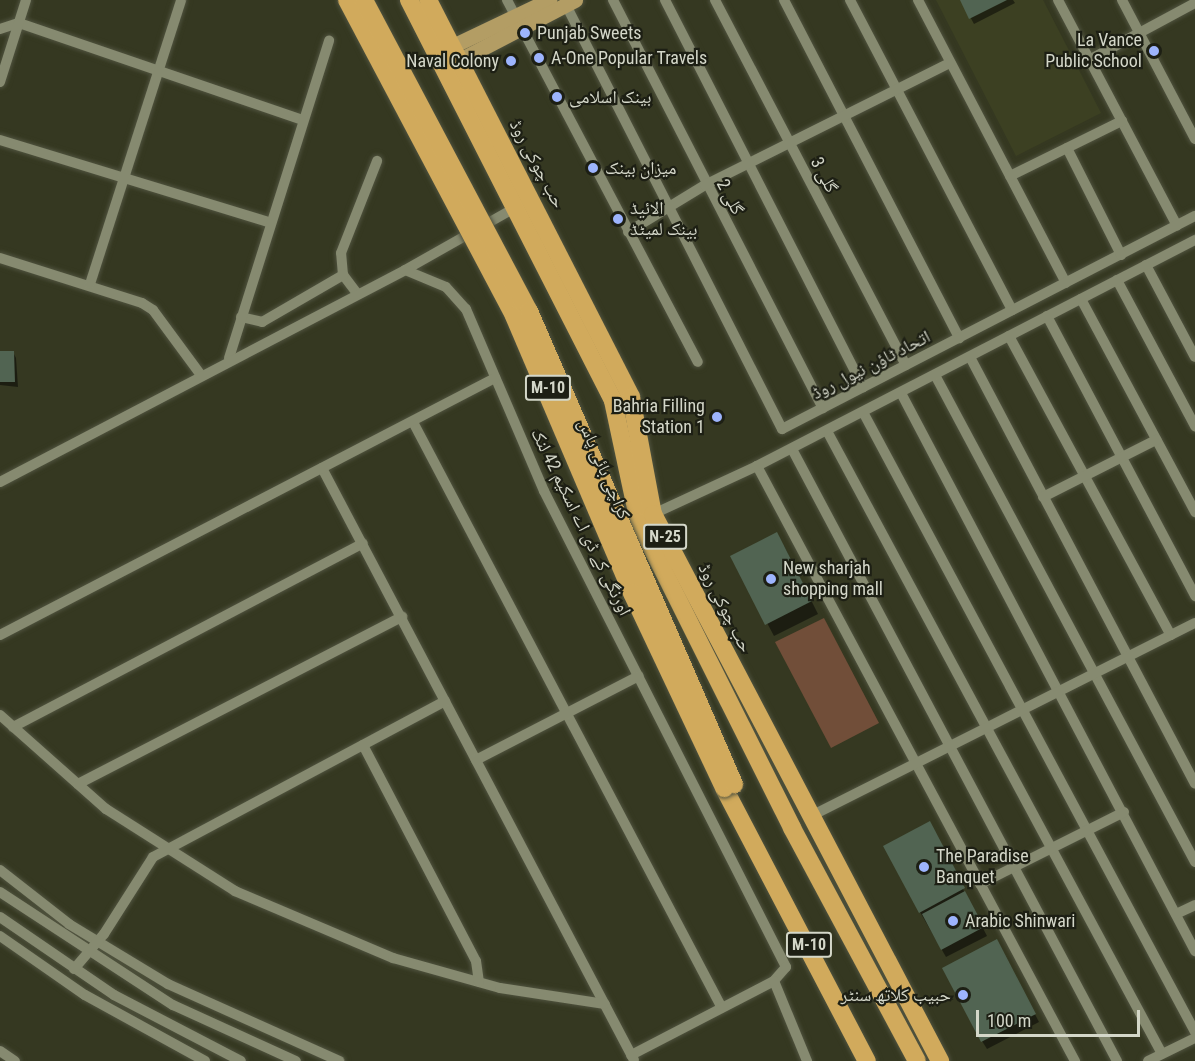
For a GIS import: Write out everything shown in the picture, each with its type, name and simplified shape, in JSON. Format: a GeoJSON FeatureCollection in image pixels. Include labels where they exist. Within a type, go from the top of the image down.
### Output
{"type":"FeatureCollection","features":[{"type":"Feature","properties":{"kind":"highway","name":"کراچی بائی پاس"},"geometry":{"type":"LineString","coordinates":[[347,0],[514,316],[632,593],[867,1061]]}},
{"type":"Feature","properties":{"kind":"highway","name":"کراچی بائی پاس"},"geometry":{"type":"LineString","coordinates":[[364,0],[529,311],[729,786]]}},
{"type":"Feature","properties":{"kind":"highway"},"geometry":{"type":"LineString","coordinates":[[409,0],[448,57],[515,208],[613,401],[646,518],[792,828],[917,1061]]}},
{"type":"Feature","properties":{"kind":"highway","name":"حب چوکی روڈ"},"geometry":{"type":"LineString","coordinates":[[428,0],[448,57],[531,198],[631,397],[646,518],[940,1061]]}},
{"type":"Feature","properties":{"kind":"main road"},"geometry":{"type":"LineString","coordinates":[[519,21],[549,0]]}},
{"type":"Feature","properties":{"kind":"main road"},"geometry":{"type":"LineString","coordinates":[[448,57],[519,21],[570,3]]}},
{"type":"Feature","properties":{"kind":"street"},"geometry":{"type":"LineString","coordinates":[[0,82],[26,0]]}},
{"type":"Feature","properties":{"kind":"street"},"geometry":{"type":"LineString","coordinates":[[90,284],[128,178],[181,0]]}},
{"type":"Feature","properties":{"kind":"street"},"geometry":{"type":"LineString","coordinates":[[507,0],[698,362]]}},
{"type":"Feature","properties":{"kind":"street","name":"گلی 2"},"geometry":{"type":"LineString","coordinates":[[613,0],[705,185],[823,408]]}},
{"type":"Feature","properties":{"kind":"street","name":"گلی 2"},"geometry":{"type":"LineString","coordinates":[[665,0],[862,387]]}},
{"type":"Feature","properties":{"kind":"street","name":"گلی 3"},"geometry":{"type":"LineString","coordinates":[[715,0],[906,365]]}},
{"type":"Feature","properties":{"kind":"street"},"geometry":{"type":"LineString","coordinates":[[784,0],[959,338]]}},
{"type":"Feature","properties":{"kind":"street"},"geometry":{"type":"LineString","coordinates":[[850,0],[1012,310]]}},
{"type":"Feature","properties":{"kind":"street"},"geometry":{"type":"LineString","coordinates":[[918,0],[1066,283]]}},
{"type":"Feature","properties":{"kind":"street"},"geometry":{"type":"LineString","coordinates":[[1058,0],[1177,226]]}},
{"type":"Feature","properties":{"kind":"street"},"geometry":{"type":"LineString","coordinates":[[1122,0],[1195,139]]}},
{"type":"Feature","properties":{"kind":"street"},"geometry":{"type":"LineString","coordinates":[[570,3],[669,209]]}},
{"type":"Feature","properties":{"kind":"street"},"geometry":{"type":"LineString","coordinates":[[1089,60],[1193,4]]}},
{"type":"Feature","properties":{"kind":"street"},"geometry":{"type":"LineString","coordinates":[[0,29],[19,23],[161,69],[302,120]]}},
{"type":"Feature","properties":{"kind":"street"},"geometry":{"type":"LineString","coordinates":[[229,358],[269,222],[329,40]]}},
{"type":"Feature","properties":{"kind":"street"},"geometry":{"type":"LineString","coordinates":[[628,232],[705,185],[950,63]]}},
{"type":"Feature","properties":{"kind":"street"},"geometry":{"type":"LineString","coordinates":[[1010,176],[1122,121]]}},
{"type":"Feature","properties":{"kind":"street"},"geometry":{"type":"LineString","coordinates":[[0,140],[269,222]]}},
{"type":"Feature","properties":{"kind":"street"},"geometry":{"type":"LineString","coordinates":[[1066,148],[1121,255]]}},
{"type":"Feature","properties":{"kind":"street"},"geometry":{"type":"LineString","coordinates":[[356,292],[343,275],[341,253],[377,161]]}},
{"type":"Feature","properties":{"kind":"street"},"geometry":{"type":"LineString","coordinates":[[0,482],[229,358],[356,292],[405,270],[531,198]]}},
{"type":"Feature","properties":{"kind":"street","name":"اتحاد ٹاؤن نیول روڈ"},"geometry":{"type":"LineString","coordinates":[[669,209],[782,429],[1195,216]]}},
{"type":"Feature","properties":{"kind":"street"},"geometry":{"type":"LineString","coordinates":[[646,518],[792,449],[1194,241]]}},
{"type":"Feature","properties":{"kind":"street"},"geometry":{"type":"LineString","coordinates":[[0,258],[90,284],[153,310],[201,375]]}},
{"type":"Feature","properties":{"kind":"street"},"geometry":{"type":"LineString","coordinates":[[1146,265],[1195,357]]}},
{"type":"Feature","properties":{"kind":"street","name":"اورنگی کے ڈی اے اسکیم 42 لنک"},"geometry":{"type":"LineString","coordinates":[[405,270],[446,287],[466,309],[544,490],[784,964],[784,976],[774,981]]}},
{"type":"Feature","properties":{"kind":"street"},"geometry":{"type":"LineString","coordinates":[[241,318],[262,322],[343,275]]}},
{"type":"Feature","properties":{"kind":"street"},"geometry":{"type":"LineString","coordinates":[[1117,280],[1195,426]]}},
{"type":"Feature","properties":{"kind":"street"},"geometry":{"type":"LineString","coordinates":[[1081,299],[1195,512]]}},
{"type":"Feature","properties":{"kind":"street"},"geometry":{"type":"LineString","coordinates":[[1047,316],[1195,596]]}},
{"type":"Feature","properties":{"kind":"street"},"geometry":{"type":"LineString","coordinates":[[1009,336],[1171,635]]}},
{"type":"Feature","properties":{"kind":"street"},"geometry":{"type":"LineString","coordinates":[[970,357],[1195,783]]}},
{"type":"Feature","properties":{"kind":"street"},"geometry":{"type":"LineString","coordinates":[[935,375],[1092,673],[1195,862]]}},
{"type":"Feature","properties":{"kind":"street"},"geometry":{"type":"LineString","coordinates":[[0,635],[495,378]]}},
{"type":"Feature","properties":{"kind":"street"},"geometry":{"type":"LineString","coordinates":[[901,393],[1060,689],[1195,951]]}},
{"type":"Feature","properties":{"kind":"street"},"geometry":{"type":"LineString","coordinates":[[863,412],[1195,1032]]}},
{"type":"Feature","properties":{"kind":"street"},"geometry":{"type":"LineString","coordinates":[[413,422],[722,1008]]}},
{"type":"Feature","properties":{"kind":"street"},"geometry":{"type":"LineString","coordinates":[[827,430],[1162,1054]]}},
{"type":"Feature","properties":{"kind":"street"},"geometry":{"type":"LineString","coordinates":[[1043,497],[1156,440]]}},
{"type":"Feature","properties":{"kind":"street"},"geometry":{"type":"LineString","coordinates":[[792,449],[952,742],[1118,1061]]}},
{"type":"Feature","properties":{"kind":"street"},"geometry":{"type":"LineString","coordinates":[[758,466],[1075,1061]]}},
{"type":"Feature","properties":{"kind":"street"},"geometry":{"type":"LineString","coordinates":[[322,468],[633,1058],[774,981],[807,1061]]}},
{"type":"Feature","properties":{"kind":"street"},"geometry":{"type":"LineString","coordinates":[[13,727],[363,543]]}},
{"type":"Feature","properties":{"kind":"street"},"geometry":{"type":"LineString","coordinates":[[78,784],[402,617]]}},
{"type":"Feature","properties":{"kind":"street"},"geometry":{"type":"LineString","coordinates":[[809,817],[952,742],[1195,623]]}},
{"type":"Feature","properties":{"kind":"street"},"geometry":{"type":"LineString","coordinates":[[476,760],[639,676]]}},
{"type":"Feature","properties":{"kind":"street"},"geometry":{"type":"LineString","coordinates":[[74,969],[98,941],[153,857],[445,701]]}},
{"type":"Feature","properties":{"kind":"street"},"geometry":{"type":"LineString","coordinates":[[0,715],[78,784],[168,849],[235,891],[319,929],[479,982],[605,1004]]}},
{"type":"Feature","properties":{"kind":"street"},"geometry":{"type":"LineString","coordinates":[[363,745],[476,961],[479,982]]}},
{"type":"Feature","properties":{"kind":"street"},"geometry":{"type":"LineString","coordinates":[[980,885],[1124,812]]}},
{"type":"Feature","properties":{"kind":"street"},"geometry":{"type":"LineString","coordinates":[[0,870],[98,941],[206,1004],[339,1061]]}},
{"type":"Feature","properties":{"kind":"street"},"geometry":{"type":"LineString","coordinates":[[0,892],[88,952],[173,1005],[296,1061]]}},
{"type":"Feature","properties":{"kind":"street"},"geometry":{"type":"LineString","coordinates":[[1176,914],[1195,905]]}},
{"type":"Feature","properties":{"kind":"street"},"geometry":{"type":"LineString","coordinates":[[0,916],[74,969],[241,1061]]}},
{"type":"Feature","properties":{"kind":"street"},"geometry":{"type":"LineString","coordinates":[[0,936],[85,995],[205,1061]]}},
{"type":"Feature","properties":{"kind":"street"},"geometry":{"type":"LineString","coordinates":[[1148,1061],[1195,1038]]}},
{"type":"Feature","properties":{"kind":"street"},"geometry":{"type":"LineString","coordinates":[[0,1051],[15,1061]]}},
{"type":"Feature","properties":{"kind":"shaded area"},"geometry":{"type":"Polygon","coordinates":[[[936,0],[1043,0],[1101,113],[1016,156],[936,0]]]}},
{"type":"Feature","properties":{"kind":"shaded area"},"geometry":{"type":"Polygon","coordinates":[[[824,618],[879,723],[831,748],[775,642],[824,618]]]}},
{"type":"Feature","properties":{"kind":"building"},"geometry":{"type":"Polygon","coordinates":[[[960,0],[1007,0],[969,19],[960,0]]]}},
{"type":"Feature","properties":{"kind":"building"},"geometry":{"type":"Polygon","coordinates":[[[0,351],[14,351],[15,382],[0,382],[0,351]]]}},
{"type":"Feature","properties":{"kind":"building","name":"New sharjah shopping mall"},"geometry":{"type":"Polygon","coordinates":[[[777,532],[812,601],[765,625],[730,556],[777,532]]]}},
{"type":"Feature","properties":{"kind":"building","name":"The Paradise Banquet"},"geometry":{"type":"Polygon","coordinates":[[[930,821],[965,888],[919,913],[883,846],[930,821]]]}},
{"type":"Feature","properties":{"kind":"building","name":"Arabic Shinwari"},"geometry":{"type":"Polygon","coordinates":[[[965,891],[984,927],[941,950],[922,914],[965,891]]]}},
{"type":"Feature","properties":{"kind":"building"},"geometry":{"type":"Polygon","coordinates":[[[997,939],[1036,1014],[981,1042],[942,968],[997,939]]]}},
{"type":"Feature","properties":{"kind":"place","name":"Punjab Sweets"},"geometry":{"type":"Point","coordinates":[525,33]}},
{"type":"Feature","properties":{"kind":"place","name":"La Vance Public School"},"geometry":{"type":"Point","coordinates":[1154,51]}},
{"type":"Feature","properties":{"kind":"place","name":"A-One Popular Travels"},"geometry":{"type":"Point","coordinates":[539,58]}},
{"type":"Feature","properties":{"kind":"place","name":"Naval Colony"},"geometry":{"type":"Point","coordinates":[511,61]}},
{"type":"Feature","properties":{"kind":"place","name":"بینک اسلامی"},"geometry":{"type":"Point","coordinates":[557,97]}},
{"type":"Feature","properties":{"kind":"place","name":"میزان بینک"},"geometry":{"type":"Point","coordinates":[593,168]}},
{"type":"Feature","properties":{"kind":"place","name":"الائیڈ بینک لمیٹڈ"},"geometry":{"type":"Point","coordinates":[618,219]}},
{"type":"Feature","properties":{"kind":"place","name":"Bahria Filling Station 1"},"geometry":{"type":"Point","coordinates":[717,417]}},
{"type":"Feature","properties":{"kind":"place","name":"New sharjah shopping mall"},"geometry":{"type":"Point","coordinates":[771,579]}},
{"type":"Feature","properties":{"kind":"place","name":"The Paradise Banquet"},"geometry":{"type":"Point","coordinates":[924,867]}},
{"type":"Feature","properties":{"kind":"place","name":"Arabic Shinwari"},"geometry":{"type":"Point","coordinates":[953,921]}},
{"type":"Feature","properties":{"kind":"place","name":"حبیب کلاتھ سنٹر"},"geometry":{"type":"Point","coordinates":[963,995]}}]}
